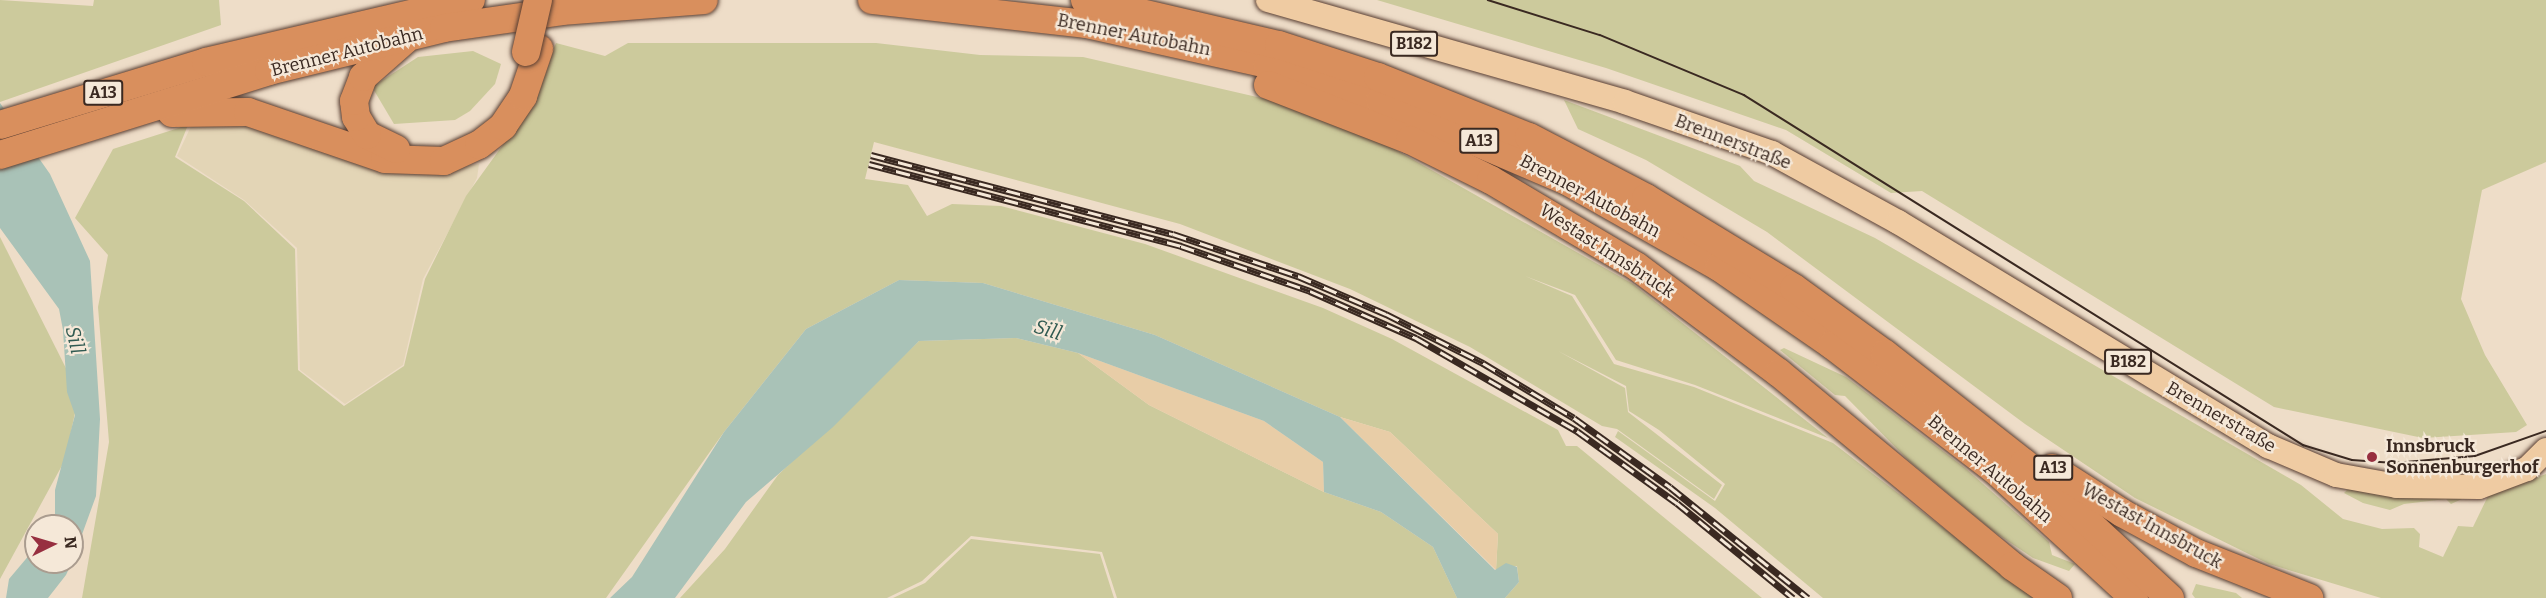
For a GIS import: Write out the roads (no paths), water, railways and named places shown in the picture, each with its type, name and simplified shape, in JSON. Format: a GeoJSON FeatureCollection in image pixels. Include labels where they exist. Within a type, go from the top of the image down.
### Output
{"type":"FeatureCollection","features":[{"type":"Feature","properties":{"kind":"highway"},"geometry":{"type":"LineString","coordinates":[[427,0],[363,77],[354,101],[356,117],[367,135],[401,151],[445,147],[485,127],[510,95],[532,51],[550,0]]}},
{"type":"Feature","properties":{"kind":"highway","name":"Brenner Autobahn"},"geometry":{"type":"LineString","coordinates":[[0,125],[214,86],[406,25],[471,0]]}},
{"type":"Feature","properties":{"kind":"highway"},"geometry":{"type":"LineString","coordinates":[[214,86],[276,120],[392,161],[444,160],[479,146],[503,126],[523,96],[532,51],[538,0]]}},
{"type":"Feature","properties":{"kind":"highway","name":"Brenner Autobahn"},"geometry":{"type":"LineString","coordinates":[[406,25],[704,0]]}},
{"type":"Feature","properties":{"kind":"highway","name":"Brenner Autobahn"},"geometry":{"type":"LineString","coordinates":[[872,0],[1086,12],[1279,45],[1378,77],[1529,137],[1739,252],[1885,354],[2024,464],[2170,598]]}},
{"type":"Feature","properties":{"kind":"highway","name":"Brenner Autobahn"},"geometry":{"type":"LineString","coordinates":[[1086,12],[1380,101],[1508,154],[1632,216],[1719,267],[1924,413],[2003,477],[2134,598]]}},
{"type":"Feature","properties":{"kind":"highway","name":"Westast Innsbruck"},"geometry":{"type":"LineString","coordinates":[[1086,12],[1322,103],[1410,140],[1561,219],[1725,332],[2012,566],[2058,598]]}},
{"type":"Feature","properties":{"kind":"highway","name":"A13"},"geometry":{"type":"LineString","coordinates":[[0,154],[214,86]]}},
{"type":"Feature","properties":{"kind":"highway","name":"Westast Innsbruck"},"geometry":{"type":"LineString","coordinates":[[1885,354],[2121,513],[2229,568],[2309,598]]}},
{"type":"Feature","properties":{"kind":"main road","name":"Brennerstraße"},"geometry":{"type":"LineString","coordinates":[[1276,2],[1542,81],[1700,140],[1942,251],[2277,451],[2354,480],[2422,487],[2544,452]]}},
{"type":"Feature","properties":{"kind":"water","name":"Sill"},"geometry":{"type":"Polygon","coordinates":[[[0,103],[50,174],[90,261],[100,419],[96,496],[84,529],[84,514],[55,514],[55,490],[75,415],[67,392],[63,330],[59,309],[0,228],[0,103]]]}},
{"type":"Feature","properties":{"kind":"water","name":"Sill"},"geometry":{"type":"Polygon","coordinates":[[[899,280],[983,283],[1155,335],[1340,417],[1495,570],[1506,563],[1517,567],[1519,582],[1505,598],[1457,598],[1433,547],[1381,512],[1324,492],[1323,462],[1264,421],[1078,353],[1016,338],[919,341],[833,427],[746,502],[675,598],[610,598],[632,577],[724,432],[806,329],[899,280]]]}},
{"type":"Feature","properties":{"kind":"water"},"geometry":{"type":"Polygon","coordinates":[[[24,561],[24,574],[66,574],[48,598],[6,598],[9,579],[24,561]]]}},
{"type":"Feature","properties":{"kind":"tram line"},"geometry":{"type":"LineString","coordinates":[[1488,0],[1600,35],[1744,95],[2303,445],[2352,460],[2394,463],[2475,456],[2546,431]]}},
{"type":"Feature","properties":{"kind":"railway"},"geometry":{"type":"LineString","coordinates":[[871,155],[1173,234],[1298,276],[1386,314],[1483,363],[1574,418],[1670,487],[1808,598]]}},
{"type":"Feature","properties":{"kind":"railway"},"geometry":{"type":"LineString","coordinates":[[869,164],[1181,246],[1310,291],[1416,338],[1577,431],[1677,503],[1793,598]]}},
{"type":"Feature","properties":{"kind":"place","name":"Innsbruck Sonnenburgerhof"},"geometry":{"type":"Point","coordinates":[2372,457]}}]}
